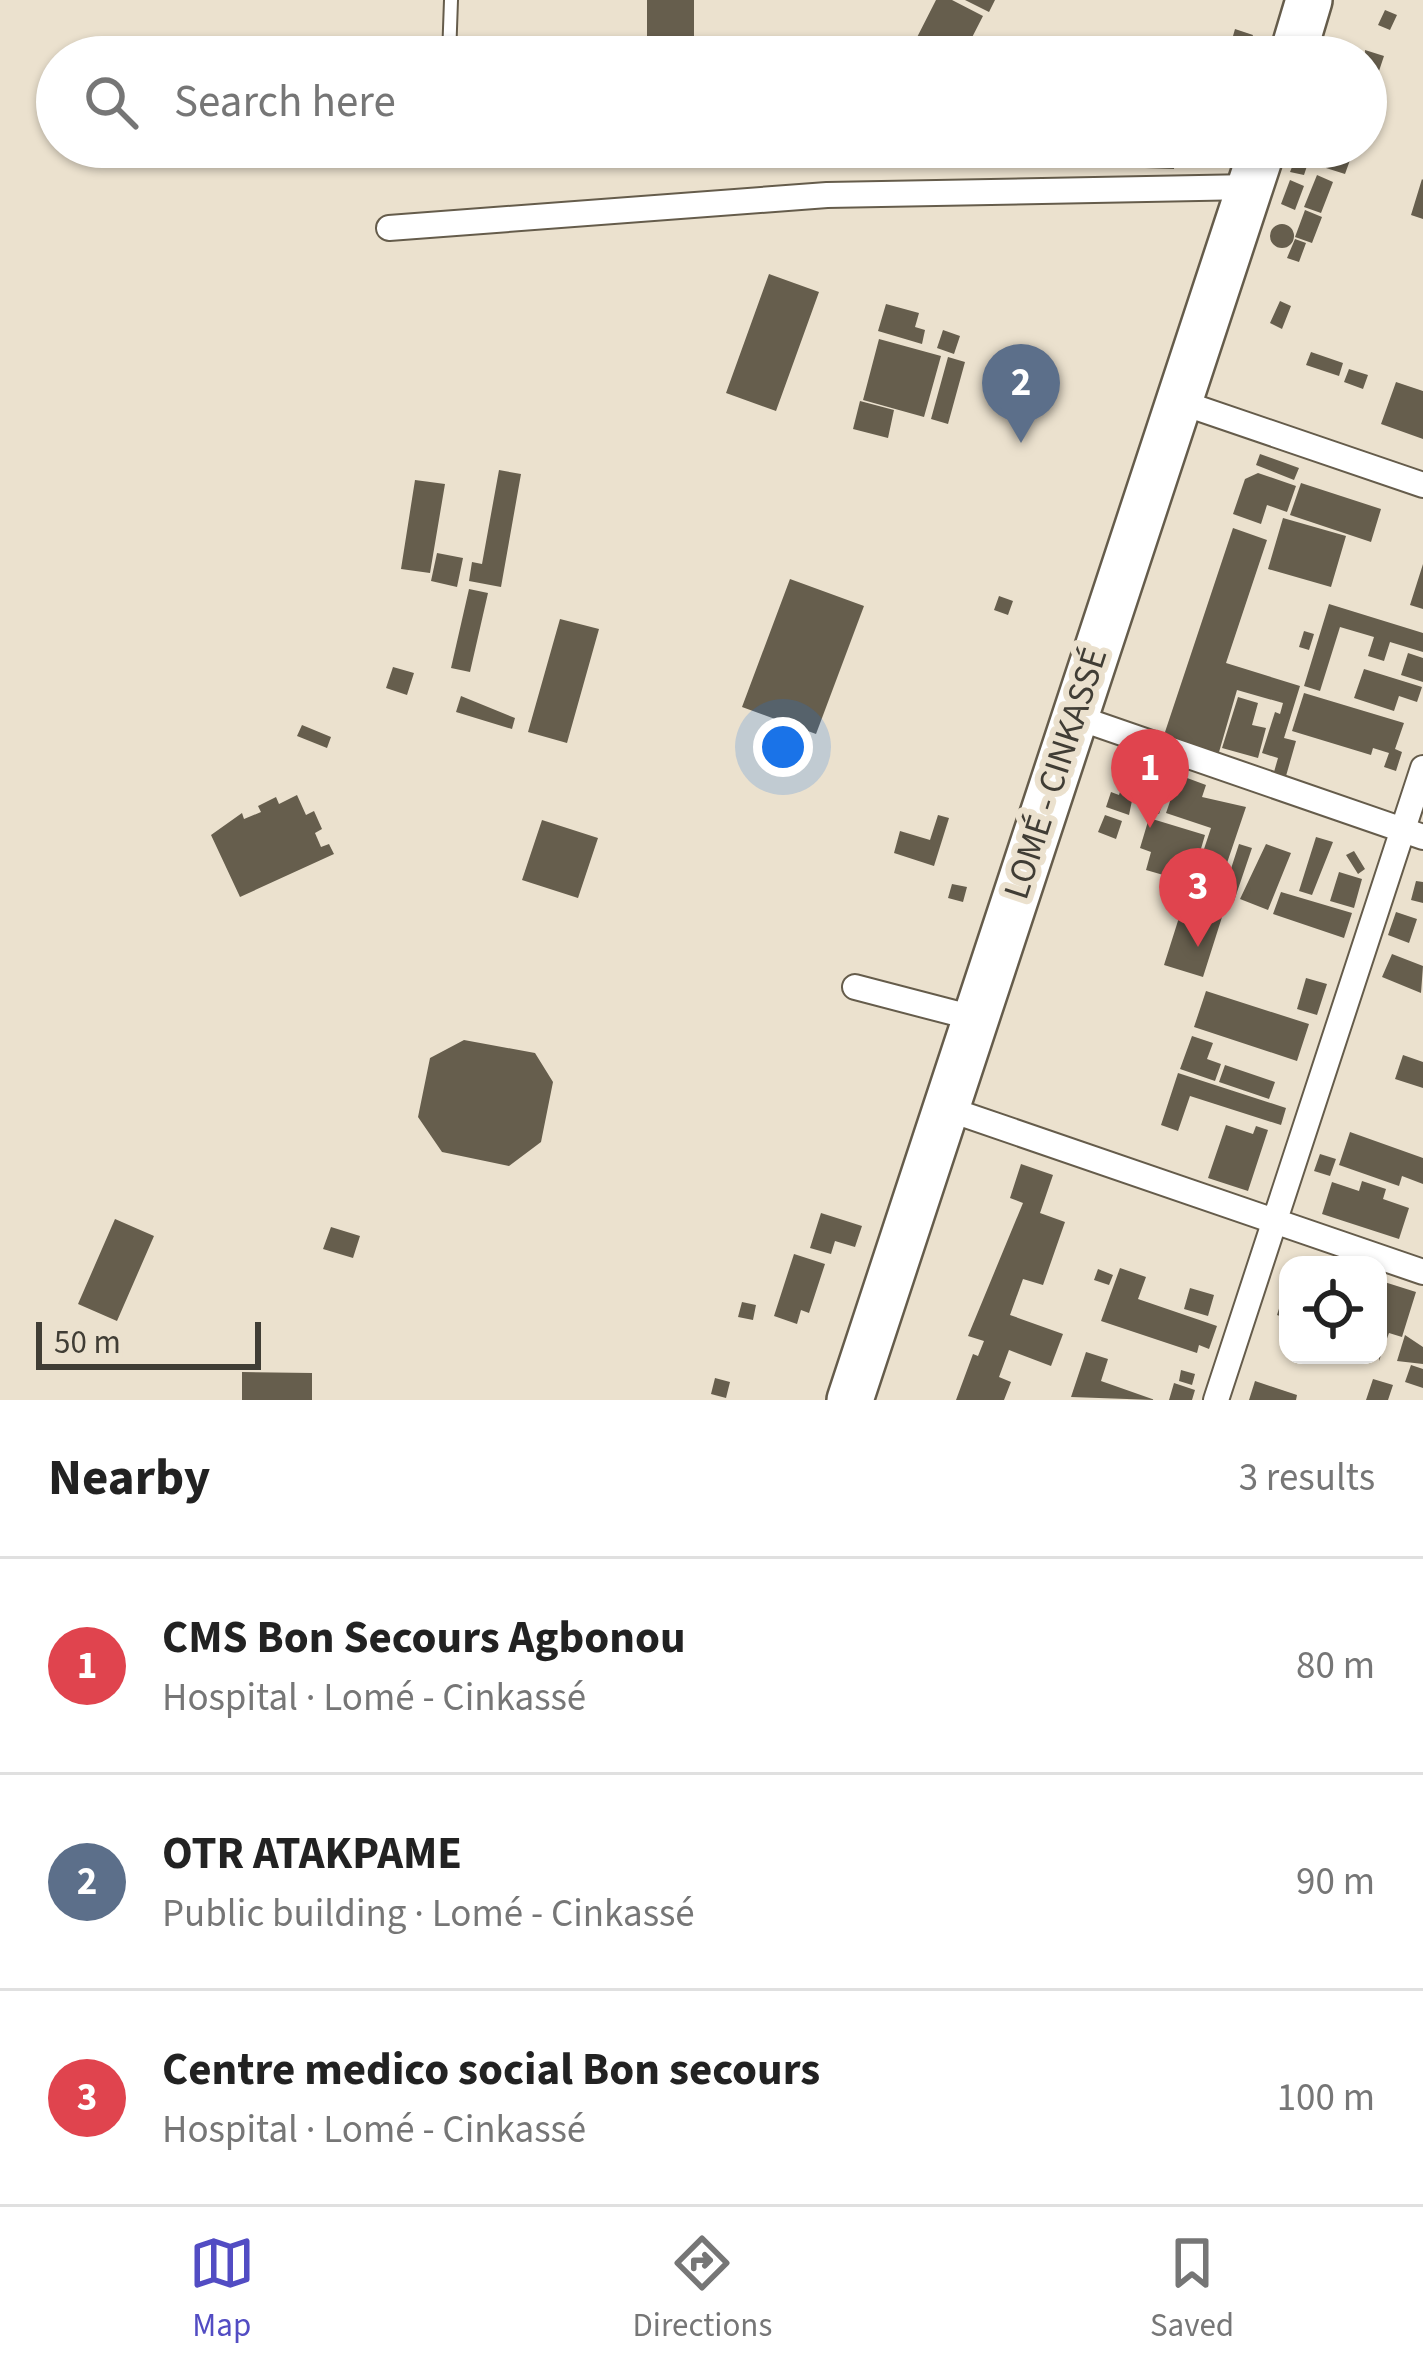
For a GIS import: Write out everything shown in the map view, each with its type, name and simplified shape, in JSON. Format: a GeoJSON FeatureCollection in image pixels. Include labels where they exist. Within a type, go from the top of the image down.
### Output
{"type":"FeatureCollection","features":[{"type":"Feature","properties":{"kind":"highway"},"geometry":{"type":"LineString","coordinates":[[1298,36],[1309,0]]}},
{"type":"Feature","properties":{"kind":"highway","name":"LOMÉ - CINKASSÉ"},"geometry":{"type":"LineString","coordinates":[[850,1400],[1257,168]]}},
{"type":"Feature","properties":{"kind":"street"},"geometry":{"type":"LineString","coordinates":[[389,228],[1242,168]]}},
{"type":"Feature","properties":{"kind":"street"},"geometry":{"type":"LineString","coordinates":[[1178,400],[1423,485]]}},
{"type":"Feature","properties":{"kind":"street"},"geometry":{"type":"LineString","coordinates":[[1073,716],[1413,834]]}},
{"type":"Feature","properties":{"kind":"street"},"geometry":{"type":"LineString","coordinates":[[1216,1400],[1413,834],[1423,768]]}},
{"type":"Feature","properties":{"kind":"street"},"geometry":{"type":"LineString","coordinates":[[855,986],[974,1018]]}},
{"type":"Feature","properties":{"kind":"street"},"geometry":{"type":"LineString","coordinates":[[945,1108],[1423,1272]]}},
{"type":"Feature","properties":{"kind":"lane"},"geometry":{"type":"LineString","coordinates":[[449,36],[452,0]]}},
{"type":"Feature","properties":{"kind":"building"},"geometry":{"type":"Polygon","coordinates":[[[647,0],[694,0],[694,36],[647,36],[647,0]]]}},
{"type":"Feature","properties":{"kind":"building"},"geometry":{"type":"Polygon","coordinates":[[[936,0],[952,0],[983,16],[973,36],[918,36],[936,0]]]}},
{"type":"Feature","properties":{"kind":"building"},"geometry":{"type":"Polygon","coordinates":[[[965,0],[995,0],[989,12],[965,0]]]}},
{"type":"Feature","properties":{"kind":"building"},"geometry":{"type":"Polygon","coordinates":[[[1385,10],[1397,15],[1390,30],[1378,25],[1385,10]]]}},
{"type":"Feature","properties":{"kind":"building"},"geometry":{"type":"Polygon","coordinates":[[[1317,175],[1333,182],[1321,213],[1304,207],[1317,175]]]}},
{"type":"Feature","properties":{"kind":"building"},"geometry":{"type":"Polygon","coordinates":[[[1290,180],[1304,186],[1295,210],[1281,204],[1290,180]]]}},
{"type":"Feature","properties":{"kind":"building"},"geometry":{"type":"Polygon","coordinates":[[[1423,180],[1423,219],[1411,215],[1423,180]]]}},
{"type":"Feature","properties":{"kind":"building"},"geometry":{"type":"Polygon","coordinates":[[[1305,210],[1322,217],[1312,243],[1295,237],[1305,210]]]}},
{"type":"Feature","properties":{"kind":"building"},"geometry":{"type":"Polygon","coordinates":[[[1282,224],[1291,227],[1291,245],[1282,248],[1273,245],[1270,236],[1273,227],[1282,224]]]}},
{"type":"Feature","properties":{"kind":"building"},"geometry":{"type":"Polygon","coordinates":[[[1295,239],[1306,243],[1299,262],[1287,258],[1295,239]]]}},
{"type":"Feature","properties":{"kind":"building"},"geometry":{"type":"Polygon","coordinates":[[[769,274],[819,292],[776,411],[726,393],[769,274]]]}},
{"type":"Feature","properties":{"kind":"building"},"geometry":{"type":"Polygon","coordinates":[[[1280,301],[1291,306],[1282,329],[1270,323],[1280,301]]]}},
{"type":"Feature","properties":{"kind":"building"},"geometry":{"type":"Polygon","coordinates":[[[886,304],[919,313],[915,327],[925,330],[922,344],[878,331],[886,304]]]}},
{"type":"Feature","properties":{"kind":"building"},"geometry":{"type":"Polygon","coordinates":[[[943,330],[960,336],[954,354],[937,348],[943,330]]]}},
{"type":"Feature","properties":{"kind":"building"},"geometry":{"type":"Polygon","coordinates":[[[879,339],[941,356],[924,417],[863,400],[879,339]]]}},
{"type":"Feature","properties":{"kind":"building"},"geometry":{"type":"Polygon","coordinates":[[[1311,352],[1343,363],[1339,376],[1306,365],[1311,352]]]}},
{"type":"Feature","properties":{"kind":"building"},"geometry":{"type":"Polygon","coordinates":[[[948,357],[965,362],[948,424],[931,419],[948,357]]]}},
{"type":"Feature","properties":{"kind":"building"},"geometry":{"type":"Polygon","coordinates":[[[1349,369],[1368,375],[1363,389],[1344,382],[1349,369]]]}},
{"type":"Feature","properties":{"kind":"building"},"geometry":{"type":"Polygon","coordinates":[[[1396,382],[1423,391],[1423,439],[1381,424],[1396,382]]]}},
{"type":"Feature","properties":{"kind":"building"},"geometry":{"type":"Polygon","coordinates":[[[860,401],[894,410],[888,438],[853,429],[860,401]]]}},
{"type":"Feature","properties":{"kind":"building"},"geometry":{"type":"Polygon","coordinates":[[[1260,454],[1299,468],[1294,480],[1256,465],[1260,454]]]}},
{"type":"Feature","properties":{"kind":"building"},"geometry":{"type":"Polygon","coordinates":[[[499,470],[521,474],[501,587],[469,581],[472,562],[482,564],[499,470]]]}},
{"type":"Feature","properties":{"kind":"building"},"geometry":{"type":"Polygon","coordinates":[[[1258,473],[1296,486],[1287,512],[1267,505],[1261,524],[1233,514],[1245,479],[1258,473]]]}},
{"type":"Feature","properties":{"kind":"building"},"geometry":{"type":"Polygon","coordinates":[[[415,480],[445,484],[430,573],[401,569],[415,480]]]}},
{"type":"Feature","properties":{"kind":"building"},"geometry":{"type":"Polygon","coordinates":[[[1301,483],[1381,509],[1371,542],[1290,515],[1301,483]]]}},
{"type":"Feature","properties":{"kind":"building"},"geometry":{"type":"Polygon","coordinates":[[[1283,518],[1346,536],[1331,587],[1268,569],[1283,518]]]}},
{"type":"Feature","properties":{"kind":"building"},"geometry":{"type":"Polygon","coordinates":[[[1233,528],[1267,540],[1226,663],[1300,686],[1284,738],[1296,741],[1286,776],[1274,772],[1278,758],[1262,753],[1275,712],[1280,714],[1283,703],[1237,690],[1217,759],[1164,735],[1233,528]]]}},
{"type":"Feature","properties":{"kind":"building"},"geometry":{"type":"Polygon","coordinates":[[[437,553],[463,558],[457,587],[431,581],[437,553]]]}},
{"type":"Feature","properties":{"kind":"building"},"geometry":{"type":"Polygon","coordinates":[[[1423,564],[1423,609],[1410,605],[1423,564]]]}},
{"type":"Feature","properties":{"kind":"building"},"geometry":{"type":"Polygon","coordinates":[[[790,579],[864,606],[816,734],[742,707],[790,579]]]}},
{"type":"Feature","properties":{"kind":"building"},"geometry":{"type":"Polygon","coordinates":[[[469,589],[488,593],[470,672],[451,668],[469,589]]]}},
{"type":"Feature","properties":{"kind":"building"},"geometry":{"type":"Polygon","coordinates":[[[999,596],[1013,601],[1008,615],[994,610],[999,596]]]}},
{"type":"Feature","properties":{"kind":"building"},"geometry":{"type":"Polygon","coordinates":[[[1329,604],[1423,633],[1423,652],[1390,642],[1384,661],[1368,656],[1374,637],[1340,627],[1320,691],[1304,686],[1329,604]]]}},
{"type":"Feature","properties":{"kind":"building"},"geometry":{"type":"Polygon","coordinates":[[[560,619],[599,629],[567,743],[528,732],[560,619]]]}},
{"type":"Feature","properties":{"kind":"building"},"geometry":{"type":"Polygon","coordinates":[[[1304,631],[1314,634],[1309,650],[1299,647],[1304,631]]]}},
{"type":"Feature","properties":{"kind":"building"},"geometry":{"type":"Polygon","coordinates":[[[1408,653],[1423,658],[1423,682],[1401,675],[1408,653]]]}},
{"type":"Feature","properties":{"kind":"building"},"geometry":{"type":"Polygon","coordinates":[[[393,667],[414,673],[407,695],[386,688],[393,667]]]}},
{"type":"Feature","properties":{"kind":"building"},"geometry":{"type":"Polygon","coordinates":[[[1364,669],[1422,687],[1417,702],[1399,696],[1394,711],[1354,698],[1364,669]]]}},
{"type":"Feature","properties":{"kind":"building"},"geometry":{"type":"Polygon","coordinates":[[[1304,693],[1404,723],[1395,749],[1402,752],[1396,771],[1384,767],[1389,753],[1373,748],[1371,755],[1292,731],[1304,693]]]}},
{"type":"Feature","properties":{"kind":"building"},"geometry":{"type":"Polygon","coordinates":[[[461,696],[515,718],[512,729],[456,712],[461,696]]]}},
{"type":"Feature","properties":{"kind":"building"},"geometry":{"type":"Polygon","coordinates":[[[1238,697],[1258,703],[1252,725],[1266,728],[1258,758],[1222,748],[1238,697]]]}},
{"type":"Feature","properties":{"kind":"building"},"geometry":{"type":"Polygon","coordinates":[[[302,725],[331,737],[327,748],[297,736],[302,725]]]}},
{"type":"Feature","properties":{"kind":"building"},"geometry":{"type":"Polygon","coordinates":[[[1119,760],[1139,767],[1129,815],[1106,807],[1111,792],[1119,795],[1124,779],[1114,776],[1119,760]]]}},
{"type":"Feature","properties":{"kind":"building"},"geometry":{"type":"Polygon","coordinates":[[[1155,766],[1173,772],[1159,814],[1142,809],[1155,766]]]}},
{"type":"Feature","properties":{"kind":"building"},"geometry":{"type":"Polygon","coordinates":[[[1179,775],[1206,785],[1202,797],[1246,807],[1227,863],[1202,855],[1211,828],[1166,813],[1179,775]]]}},
{"type":"Feature","properties":{"kind":"building"},"geometry":{"type":"Polygon","coordinates":[[[297,795],[306,815],[314,811],[322,829],[315,833],[321,847],[329,844],[334,854],[240,897],[211,835],[242,813],[244,819],[261,812],[258,806],[276,797],[279,804],[297,795]]]}},
{"type":"Feature","properties":{"kind":"building"},"geometry":{"type":"Polygon","coordinates":[[[938,815],[949,818],[934,866],[894,853],[900,831],[930,840],[938,815]]]}},
{"type":"Feature","properties":{"kind":"building"},"geometry":{"type":"Polygon","coordinates":[[[1105,815],[1122,821],[1116,839],[1098,832],[1105,815]]]}},
{"type":"Feature","properties":{"kind":"building"},"geometry":{"type":"Polygon","coordinates":[[[1149,818],[1205,835],[1191,883],[1146,870],[1151,852],[1140,848],[1149,818]]]}},
{"type":"Feature","properties":{"kind":"building"},"geometry":{"type":"Polygon","coordinates":[[[542,820],[598,838],[578,898],[522,880],[542,820]]]}},
{"type":"Feature","properties":{"kind":"building"},"geometry":{"type":"Polygon","coordinates":[[[1316,837],[1333,842],[1312,895],[1299,891],[1316,837]]]}},
{"type":"Feature","properties":{"kind":"building"},"geometry":{"type":"Polygon","coordinates":[[[1239,844],[1252,848],[1234,901],[1197,889],[1202,874],[1227,881],[1239,844]]]}},
{"type":"Feature","properties":{"kind":"building"},"geometry":{"type":"Polygon","coordinates":[[[1266,844],[1291,853],[1268,910],[1240,899],[1266,844]]]}},
{"type":"Feature","properties":{"kind":"building"},"geometry":{"type":"Polygon","coordinates":[[[1354,851],[1365,869],[1358,874],[1346,855],[1354,851]]]}},
{"type":"Feature","properties":{"kind":"building"},"geometry":{"type":"Polygon","coordinates":[[[1339,872],[1362,879],[1354,908],[1330,901],[1339,872]]]}},
{"type":"Feature","properties":{"kind":"building"},"geometry":{"type":"Polygon","coordinates":[[[1416,881],[1423,882],[1423,903],[1411,900],[1416,881]]]}},
{"type":"Feature","properties":{"kind":"building"},"geometry":{"type":"Polygon","coordinates":[[[952,884],[967,887],[963,902],[948,898],[952,884]]]}},
{"type":"Feature","properties":{"kind":"building"},"geometry":{"type":"Polygon","coordinates":[[[1281,892],[1352,913],[1344,938],[1273,914],[1281,892]]]}},
{"type":"Feature","properties":{"kind":"building"},"geometry":{"type":"Polygon","coordinates":[[[1183,905],[1222,917],[1203,977],[1164,965],[1183,905]]]}},
{"type":"Feature","properties":{"kind":"building"},"geometry":{"type":"Polygon","coordinates":[[[1396,912],[1417,919],[1409,943],[1388,935],[1396,912]]]}},
{"type":"Feature","properties":{"kind":"building"},"geometry":{"type":"Polygon","coordinates":[[[1392,954],[1423,966],[1421,993],[1382,977],[1392,954]]]}},
{"type":"Feature","properties":{"kind":"building"},"geometry":{"type":"Polygon","coordinates":[[[1306,978],[1327,984],[1317,1015],[1297,1009],[1306,978]]]}},
{"type":"Feature","properties":{"kind":"building"},"geometry":{"type":"Polygon","coordinates":[[[1206,991],[1309,1024],[1297,1061],[1194,1027],[1206,991]]]}},
{"type":"Feature","properties":{"kind":"building"},"geometry":{"type":"Polygon","coordinates":[[[1192,1036],[1213,1043],[1207,1059],[1221,1064],[1215,1081],[1180,1069],[1192,1036]]]}},
{"type":"Feature","properties":{"kind":"building"},"geometry":{"type":"Polygon","coordinates":[[[464,1040],[535,1053],[553,1082],[541,1142],[509,1166],[442,1152],[418,1117],[430,1058],[464,1040]]]}},
{"type":"Feature","properties":{"kind":"building"},"geometry":{"type":"Polygon","coordinates":[[[1403,1055],[1423,1062],[1423,1088],[1395,1079],[1403,1055]]]}},
{"type":"Feature","properties":{"kind":"building"},"geometry":{"type":"Polygon","coordinates":[[[1225,1065],[1275,1082],[1269,1099],[1219,1082],[1225,1065]]]}},
{"type":"Feature","properties":{"kind":"building"},"geometry":{"type":"Polygon","coordinates":[[[1178,1073],[1286,1108],[1281,1125],[1190,1096],[1178,1131],[1161,1125],[1178,1073]]]}},
{"type":"Feature","properties":{"kind":"building"},"geometry":{"type":"Polygon","coordinates":[[[1226,1125],[1253,1134],[1256,1126],[1268,1130],[1248,1191],[1208,1178],[1226,1125]]]}},
{"type":"Feature","properties":{"kind":"building"},"geometry":{"type":"Polygon","coordinates":[[[1350,1132],[1423,1158],[1423,1184],[1402,1176],[1399,1186],[1339,1165],[1350,1132]]]}},
{"type":"Feature","properties":{"kind":"building"},"geometry":{"type":"Polygon","coordinates":[[[1320,1154],[1336,1159],[1330,1176],[1314,1171],[1320,1154]]]}},
{"type":"Feature","properties":{"kind":"building"},"geometry":{"type":"Polygon","coordinates":[[[1021,1164],[1053,1175],[1040,1213],[1065,1222],[1043,1285],[1023,1279],[1010,1315],[1063,1334],[1051,1366],[1009,1350],[999,1377],[1011,1382],[1004,1400],[956,1400],[973,1354],[978,1356],[984,1341],[968,1336],[1023,1203],[1010,1198],[1021,1164]]]}},
{"type":"Feature","properties":{"kind":"building"},"geometry":{"type":"Polygon","coordinates":[[[1362,1181],[1386,1189],[1383,1199],[1409,1208],[1399,1239],[1322,1214],[1332,1182],[1359,1191],[1362,1181]]]}},
{"type":"Feature","properties":{"kind":"building"},"geometry":{"type":"Polygon","coordinates":[[[821,1213],[862,1226],[855,1247],[835,1241],[831,1254],[810,1248],[821,1213]]]}},
{"type":"Feature","properties":{"kind":"building"},"geometry":{"type":"Polygon","coordinates":[[[115,1219],[154,1236],[117,1321],[78,1304],[115,1219]]]}},
{"type":"Feature","properties":{"kind":"building"},"geometry":{"type":"Polygon","coordinates":[[[331,1227],[360,1236],[353,1258],[323,1249],[331,1227]]]}},
{"type":"Feature","properties":{"kind":"building"},"geometry":{"type":"Polygon","coordinates":[[[794,1254],[825,1264],[809,1313],[801,1310],[797,1324],[774,1316],[794,1254]]]}},
{"type":"Feature","properties":{"kind":"building"},"geometry":{"type":"Polygon","coordinates":[[[1120,1268],[1146,1277],[1138,1299],[1217,1326],[1209,1349],[1199,1345],[1197,1353],[1101,1321],[1120,1268]]]}},
{"type":"Feature","properties":{"kind":"building"},"geometry":{"type":"Polygon","coordinates":[[[1098,1269],[1113,1275],[1109,1285],[1094,1280],[1098,1269]]]}},
{"type":"Feature","properties":{"kind":"building"},"geometry":{"type":"Polygon","coordinates":[[[1387,1283],[1416,1292],[1402,1337],[1389,1333],[1387,1339],[1387,1283]]]}},
{"type":"Feature","properties":{"kind":"building"},"geometry":{"type":"Polygon","coordinates":[[[1190,1288],[1214,1295],[1208,1316],[1184,1309],[1190,1288]]]}},
{"type":"Feature","properties":{"kind":"building"},"geometry":{"type":"Polygon","coordinates":[[[742,1302],[756,1305],[753,1320],[738,1317],[742,1302]]]}},
{"type":"Feature","properties":{"kind":"building"},"geometry":{"type":"Polygon","coordinates":[[[1405,1335],[1423,1347],[1423,1364],[1397,1361],[1405,1335]]]}},
{"type":"Feature","properties":{"kind":"building"},"geometry":{"type":"Polygon","coordinates":[[[1086,1352],[1108,1359],[1101,1381],[1155,1400],[1071,1397],[1086,1352]]]}},
{"type":"Feature","properties":{"kind":"building"},"geometry":{"type":"Polygon","coordinates":[[[1411,1365],[1423,1369],[1423,1388],[1405,1382],[1411,1365]]]}},
{"type":"Feature","properties":{"kind":"building"},"geometry":{"type":"Polygon","coordinates":[[[1181,1370],[1195,1374],[1192,1385],[1179,1381],[1181,1370]]]}},
{"type":"Feature","properties":{"kind":"building"},"geometry":{"type":"Polygon","coordinates":[[[242,1372],[312,1373],[312,1400],[242,1400],[242,1372]]]}},
{"type":"Feature","properties":{"kind":"building"},"geometry":{"type":"Polygon","coordinates":[[[715,1378],[730,1382],[726,1398],[711,1394],[715,1378]]]}},
{"type":"Feature","properties":{"kind":"building"},"geometry":{"type":"Polygon","coordinates":[[[1373,1379],[1393,1385],[1388,1400],[1366,1400],[1373,1379]]]}},
{"type":"Feature","properties":{"kind":"building"},"geometry":{"type":"Polygon","coordinates":[[[1255,1381],[1297,1395],[1296,1400],[1249,1400],[1255,1381]]]}},
{"type":"Feature","properties":{"kind":"building"},"geometry":{"type":"Polygon","coordinates":[[[1174,1383],[1195,1390],[1192,1400],[1169,1400],[1174,1383]]]}},
{"type":"Feature","properties":{"kind":"place","name":"OTR ATAKPAME"},"geometry":{"type":"Point","coordinates":[1021,443]}},
{"type":"Feature","properties":{"kind":"place","name":"CMS Bon Secours Agbonou"},"geometry":{"type":"Point","coordinates":[1150,828]}},
{"type":"Feature","properties":{"kind":"place","name":"Centre medico social Bon secours"},"geometry":{"type":"Point","coordinates":[1198,947]}}]}
